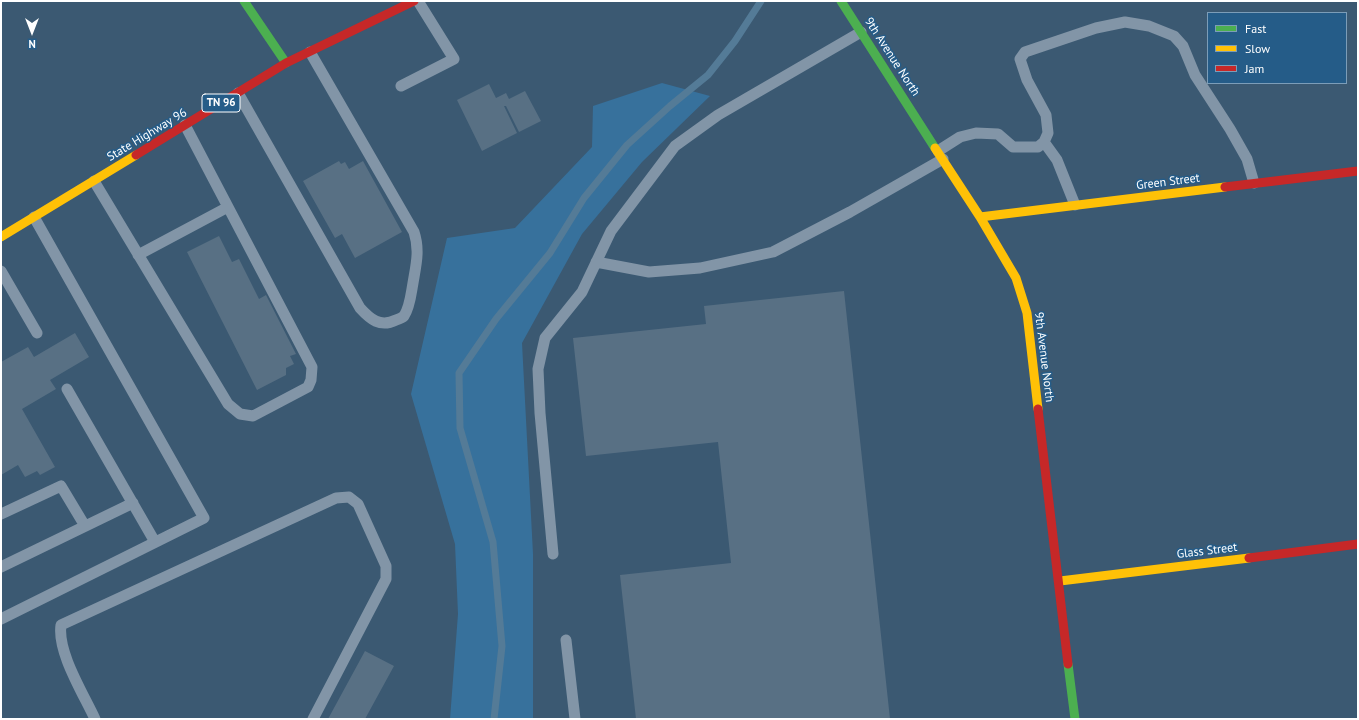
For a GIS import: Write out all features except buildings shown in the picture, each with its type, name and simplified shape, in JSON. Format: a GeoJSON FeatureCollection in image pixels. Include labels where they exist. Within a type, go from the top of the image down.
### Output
{"type":"FeatureCollection","features":[{"type":"Feature","properties":{"kind":"street"},"geometry":{"type":"LineString","coordinates":[[244,1],[286,63]]}},
{"type":"Feature","properties":{"kind":"street","name":"State Highway 96"},"geometry":{"type":"LineString","coordinates":[[1,237],[286,63],[414,1]]}},
{"type":"Feature","properties":{"kind":"street","name":"9th Avenue North"},"geometry":{"type":"LineString","coordinates":[[841,1],[980,217],[1016,278],[1027,313],[1060,581],[1075,719]]}},
{"type":"Feature","properties":{"kind":"street","name":"Green Street"},"geometry":{"type":"LineString","coordinates":[[980,217],[1358,170]]}},
{"type":"Feature","properties":{"kind":"street","name":"Glass Street"},"geometry":{"type":"LineString","coordinates":[[1060,581],[1358,544]]}},
{"type":"Feature","properties":{"kind":"lane"},"geometry":{"type":"LineString","coordinates":[[401,86],[454,59],[418,1]]}},
{"type":"Feature","properties":{"kind":"lane"},"geometry":{"type":"LineString","coordinates":[[596,262],[649,272],[700,268],[773,252],[850,212],[940,155],[960,137],[976,133],[998,134],[1013,147],[1038,147],[1044,142],[1048,132],[1046,115],[1027,80],[1020,59],[1025,52],[1096,28],[1125,22],[1149,26],[1174,36],[1183,46],[1195,75],[1230,129],[1247,159],[1254,183]]}},
{"type":"Feature","properties":{"kind":"lane"},"geometry":{"type":"LineString","coordinates":[[553,554],[540,413],[538,369],[545,338],[582,292],[611,231],[674,146],[718,115],[861,32]]}},
{"type":"Feature","properties":{"kind":"lane"},"geometry":{"type":"LineString","coordinates":[[238,93],[360,308],[370,318],[379,323],[390,323],[403,317],[408,308],[418,255],[417,242],[414,232],[310,52]]}},
{"type":"Feature","properties":{"kind":"lane"},"geometry":{"type":"LineString","coordinates":[[94,181],[228,404],[240,414],[253,416],[308,387],[311,380],[312,367],[185,125]]}},
{"type":"Feature","properties":{"kind":"lane"},"geometry":{"type":"LineString","coordinates":[[1044,142],[1057,160],[1075,205]]}},
{"type":"Feature","properties":{"kind":"lane"},"geometry":{"type":"LineString","coordinates":[[138,255],[228,207]]}},
{"type":"Feature","properties":{"kind":"lane"},"geometry":{"type":"LineString","coordinates":[[1,619],[204,518],[34,217]]}},
{"type":"Feature","properties":{"kind":"lane"},"geometry":{"type":"LineString","coordinates":[[1,271],[37,333]]}},
{"type":"Feature","properties":{"kind":"lane"},"geometry":{"type":"LineString","coordinates":[[67,390],[155,542]]}},
{"type":"Feature","properties":{"kind":"lane"},"geometry":{"type":"LineString","coordinates":[[1,514],[61,486],[85,526]]}},
{"type":"Feature","properties":{"kind":"lane"},"geometry":{"type":"LineString","coordinates":[[96,719],[62,648],[59,634],[61,625],[336,498],[350,498],[358,504],[380,552],[386,566],[386,579],[314,719]]}},
{"type":"Feature","properties":{"kind":"lane"},"geometry":{"type":"LineString","coordinates":[[1,567],[133,503]]}},
{"type":"Feature","properties":{"kind":"lane"},"geometry":{"type":"LineString","coordinates":[[566,640],[575,719]]}},
{"type":"Feature","properties":{"kind":"shaded area"},"geometry":{"type":"Polygon","coordinates":[[[662,83],[710,96],[642,162],[582,234],[522,343],[533,554],[533,719],[450,719],[458,614],[455,544],[411,394],[447,238],[515,228],[592,147],[593,106],[662,83]]]}},
{"type":"Feature","properties":{"kind":"waterway"},"geometry":{"type":"LineString","coordinates":[[494,719],[502,646],[493,542],[460,428],[459,373],[496,319],[550,253],[584,198],[627,145],[670,106],[708,75],[735,41],[761,1]]}},
{"type":"Feature","properties":{"kind":"traffic: fast"},"geometry":{"type":"LineString","coordinates":[[244,1],[286,63]]}},
{"type":"Feature","properties":{"kind":"traffic: fast"},"geometry":{"type":"LineString","coordinates":[[841,1],[935,148]]}},
{"type":"Feature","properties":{"kind":"traffic: fast"},"geometry":{"type":"LineString","coordinates":[[1068,664],[1075,719]]}},
{"type":"Feature","properties":{"kind":"traffic: slow"},"geometry":{"type":"LineString","coordinates":[[935,148],[980,217],[1016,278],[1027,313],[1038,409]]}},
{"type":"Feature","properties":{"kind":"traffic: slow"},"geometry":{"type":"LineString","coordinates":[[1,237],[136,155]]}},
{"type":"Feature","properties":{"kind":"traffic: slow"},"geometry":{"type":"LineString","coordinates":[[980,217],[1225,187]]}},
{"type":"Feature","properties":{"kind":"traffic: slow"},"geometry":{"type":"LineString","coordinates":[[1060,581],[1249,558]]}},
{"type":"Feature","properties":{"kind":"traffic: jam"},"geometry":{"type":"LineString","coordinates":[[136,155],[286,63],[414,1]]}},
{"type":"Feature","properties":{"kind":"traffic: jam"},"geometry":{"type":"LineString","coordinates":[[1225,187],[1358,171]]}},
{"type":"Feature","properties":{"kind":"traffic: jam"},"geometry":{"type":"LineString","coordinates":[[1038,409],[1068,664]]}},
{"type":"Feature","properties":{"kind":"traffic: jam"},"geometry":{"type":"LineString","coordinates":[[1249,558],[1358,544]]}}]}
